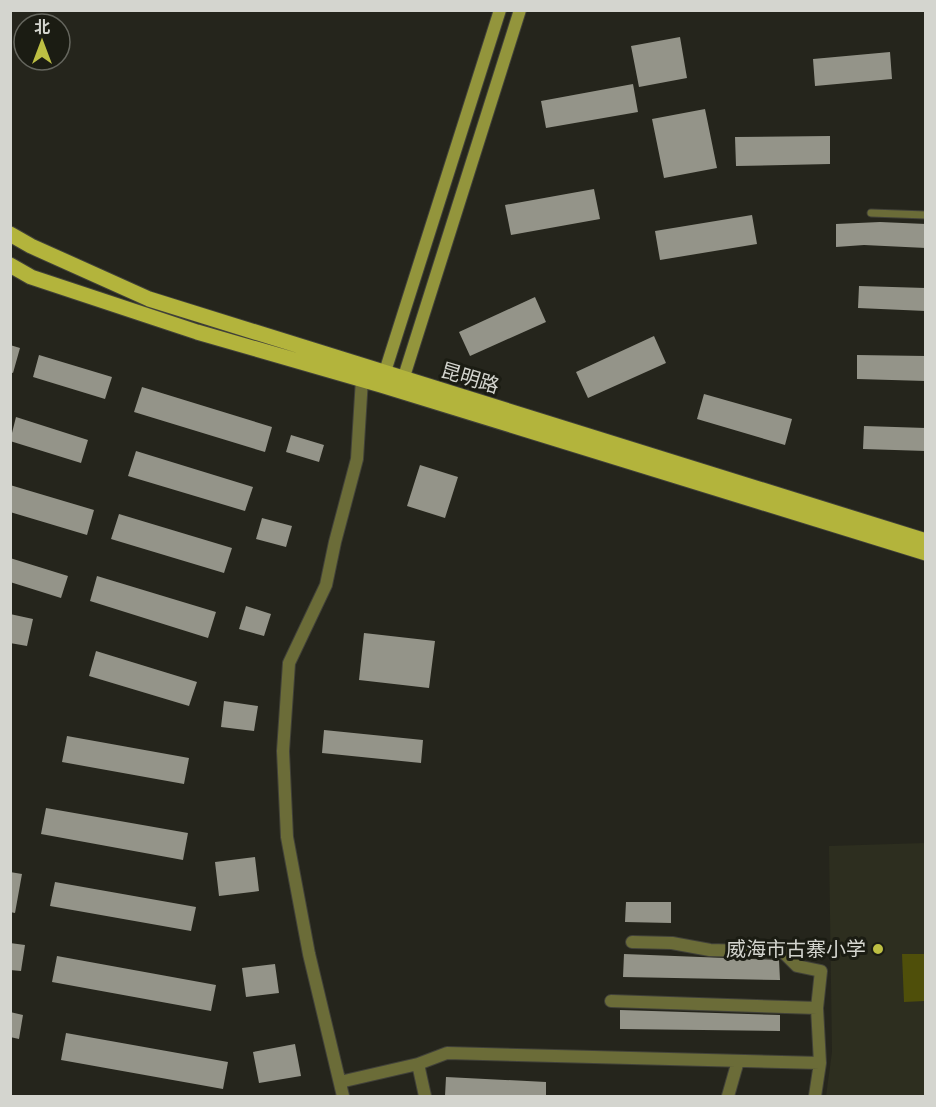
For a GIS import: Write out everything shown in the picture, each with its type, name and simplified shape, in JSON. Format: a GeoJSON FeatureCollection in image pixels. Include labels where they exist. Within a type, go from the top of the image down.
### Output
{"type":"FeatureCollection","features":[{"type":"Feature","properties":{"kind":"main road"},"geometry":{"type":"LineString","coordinates":[[383,379],[500,10]]}},
{"type":"Feature","properties":{"kind":"main road"},"geometry":{"type":"LineString","coordinates":[[401,384],[520,10]]}},
{"type":"Feature","properties":{"kind":"main road","name":"昆明路"},"geometry":{"type":"LineString","coordinates":[[10,234],[31,246],[149,299],[365,373],[926,542]]}},
{"type":"Feature","properties":{"kind":"main road","name":"昆明路"},"geometry":{"type":"LineString","coordinates":[[10,265],[31,277],[197,332],[365,373]]}},
{"type":"Feature","properties":{"kind":"main road","name":"昆明路"},"geometry":{"type":"LineString","coordinates":[[401,384],[926,553]]}},
{"type":"Feature","properties":{"kind":"street"},"geometry":{"type":"LineString","coordinates":[[343,1096],[309,954],[287,837],[283,751],[289,663],[326,585],[357,459],[365,373]]}},
{"type":"Feature","properties":{"kind":"street"},"geometry":{"type":"LineString","coordinates":[[632,942],[672,943],[710,950],[783,952],[797,966],[821,971],[818,1008],[820,1063],[815,1096]]}},
{"type":"Feature","properties":{"kind":"street"},"geometry":{"type":"LineString","coordinates":[[611,1001],[818,1008]]}},
{"type":"Feature","properties":{"kind":"street"},"geometry":{"type":"LineString","coordinates":[[340,1082],[418,1065],[447,1053],[820,1063]]}},
{"type":"Feature","properties":{"kind":"street"},"geometry":{"type":"LineString","coordinates":[[728,1096],[738,1061]]}},
{"type":"Feature","properties":{"kind":"street"},"geometry":{"type":"LineString","coordinates":[[418,1065],[425,1096]]}},
{"type":"Feature","properties":{"kind":"lane"},"geometry":{"type":"LineString","coordinates":[[871,213],[926,215]]}},
{"type":"Feature","properties":{"kind":"shaded area","name":"威海市古寨小学"},"geometry":{"type":"Polygon","coordinates":[[[925,843],[925,1096],[826,1096],[832,1052],[829,846],[925,843]]]}},
{"type":"Feature","properties":{"kind":"shaded area"},"geometry":{"type":"Polygon","coordinates":[[[902,954],[925,954],[925,1001],[904,1002],[902,954]]]}},
{"type":"Feature","properties":{"kind":"building"},"geometry":{"type":"Polygon","coordinates":[[[680,37],[687,78],[639,87],[631,46],[680,37]]]}},
{"type":"Feature","properties":{"kind":"building"},"geometry":{"type":"Polygon","coordinates":[[[890,52],[892,79],[815,86],[813,59],[890,52]]]}},
{"type":"Feature","properties":{"kind":"building"},"geometry":{"type":"Polygon","coordinates":[[[633,84],[638,112],[546,128],[541,101],[633,84]]]}},
{"type":"Feature","properties":{"kind":"building"},"geometry":{"type":"Polygon","coordinates":[[[705,109],[717,168],[664,178],[652,119],[705,109]]]}},
{"type":"Feature","properties":{"kind":"building"},"geometry":{"type":"Polygon","coordinates":[[[830,136],[830,164],[736,166],[735,137],[830,136]]]}},
{"type":"Feature","properties":{"kind":"building"},"geometry":{"type":"Polygon","coordinates":[[[594,189],[600,219],[511,235],[505,205],[594,189]]]}},
{"type":"Feature","properties":{"kind":"building"},"geometry":{"type":"Polygon","coordinates":[[[752,215],[757,244],[660,260],[655,231],[752,215]]]}},
{"type":"Feature","properties":{"kind":"building"},"geometry":{"type":"Polygon","coordinates":[[[880,222],[926,224],[926,248],[864,245],[836,247],[836,224],[880,222]]]}},
{"type":"Feature","properties":{"kind":"building"},"geometry":{"type":"Polygon","coordinates":[[[859,286],[926,288],[926,311],[858,308],[859,286]]]}},
{"type":"Feature","properties":{"kind":"building"},"geometry":{"type":"Polygon","coordinates":[[[535,297],[546,322],[470,356],[459,332],[535,297]]]}},
{"type":"Feature","properties":{"kind":"building"},"geometry":{"type":"Polygon","coordinates":[[[654,336],[666,363],[588,398],[576,372],[654,336]]]}},
{"type":"Feature","properties":{"kind":"building"},"geometry":{"type":"Polygon","coordinates":[[[10,345],[20,348],[13,373],[10,372],[10,345]]]}},
{"type":"Feature","properties":{"kind":"building"},"geometry":{"type":"Polygon","coordinates":[[[39,355],[112,377],[105,399],[33,377],[39,355]]]}},
{"type":"Feature","properties":{"kind":"building"},"geometry":{"type":"Polygon","coordinates":[[[857,355],[926,356],[926,381],[857,379],[857,355]]]}},
{"type":"Feature","properties":{"kind":"building"},"geometry":{"type":"Polygon","coordinates":[[[142,387],[272,427],[265,452],[134,412],[142,387]]]}},
{"type":"Feature","properties":{"kind":"building"},"geometry":{"type":"Polygon","coordinates":[[[704,394],[792,419],[785,445],[697,419],[704,394]]]}},
{"type":"Feature","properties":{"kind":"building"},"geometry":{"type":"Polygon","coordinates":[[[16,417],[88,440],[81,463],[10,441],[16,417]]]}},
{"type":"Feature","properties":{"kind":"building"},"geometry":{"type":"Polygon","coordinates":[[[864,426],[926,428],[926,451],[863,449],[864,426]]]}},
{"type":"Feature","properties":{"kind":"building"},"geometry":{"type":"Polygon","coordinates":[[[291,435],[324,445],[319,462],[286,452],[291,435]]]}},
{"type":"Feature","properties":{"kind":"building"},"geometry":{"type":"Polygon","coordinates":[[[136,451],[253,487],[245,511],[128,476],[136,451]]]}},
{"type":"Feature","properties":{"kind":"building"},"geometry":{"type":"Polygon","coordinates":[[[420,465],[458,477],[445,518],[407,506],[420,465]]]}},
{"type":"Feature","properties":{"kind":"building"},"geometry":{"type":"Polygon","coordinates":[[[10,485],[94,510],[87,535],[10,512],[10,485]]]}},
{"type":"Feature","properties":{"kind":"building"},"geometry":{"type":"Polygon","coordinates":[[[119,514],[232,548],[224,573],[111,539],[119,514]]]}},
{"type":"Feature","properties":{"kind":"building"},"geometry":{"type":"Polygon","coordinates":[[[262,518],[292,526],[286,547],[256,539],[262,518]]]}},
{"type":"Feature","properties":{"kind":"building"},"geometry":{"type":"Polygon","coordinates":[[[10,558],[68,576],[61,598],[10,582],[10,558]]]}},
{"type":"Feature","properties":{"kind":"building"},"geometry":{"type":"Polygon","coordinates":[[[97,576],[216,612],[208,638],[90,601],[97,576]]]}},
{"type":"Feature","properties":{"kind":"building"},"geometry":{"type":"Polygon","coordinates":[[[246,606],[271,614],[264,636],[239,629],[246,606]]]}},
{"type":"Feature","properties":{"kind":"building"},"geometry":{"type":"Polygon","coordinates":[[[10,614],[33,619],[27,646],[10,643],[10,614]]]}},
{"type":"Feature","properties":{"kind":"building"},"geometry":{"type":"Polygon","coordinates":[[[364,633],[435,641],[429,688],[359,680],[364,633]]]}},
{"type":"Feature","properties":{"kind":"building"},"geometry":{"type":"Polygon","coordinates":[[[96,651],[197,682],[189,706],[89,676],[96,651]]]}},
{"type":"Feature","properties":{"kind":"building"},"geometry":{"type":"Polygon","coordinates":[[[224,701],[258,706],[254,731],[221,727],[224,701]]]}},
{"type":"Feature","properties":{"kind":"building"},"geometry":{"type":"Polygon","coordinates":[[[324,730],[423,740],[421,763],[322,753],[324,730]]]}},
{"type":"Feature","properties":{"kind":"building"},"geometry":{"type":"Polygon","coordinates":[[[67,736],[189,758],[184,784],[62,762],[67,736]]]}},
{"type":"Feature","properties":{"kind":"building"},"geometry":{"type":"Polygon","coordinates":[[[46,808],[188,833],[183,860],[41,834],[46,808]]]}},
{"type":"Feature","properties":{"kind":"building"},"geometry":{"type":"Polygon","coordinates":[[[255,857],[259,891],[219,896],[215,862],[255,857]]]}},
{"type":"Feature","properties":{"kind":"building"},"geometry":{"type":"Polygon","coordinates":[[[10,872],[22,874],[15,913],[10,912],[10,872]]]}},
{"type":"Feature","properties":{"kind":"building"},"geometry":{"type":"Polygon","coordinates":[[[55,882],[196,907],[191,931],[50,906],[55,882]]]}},
{"type":"Feature","properties":{"kind":"building"},"geometry":{"type":"Polygon","coordinates":[[[626,902],[671,902],[671,923],[625,922],[626,902]]]}},
{"type":"Feature","properties":{"kind":"building"},"geometry":{"type":"Polygon","coordinates":[[[10,943],[25,945],[21,971],[10,970],[10,943]]]}},
{"type":"Feature","properties":{"kind":"building"},"geometry":{"type":"Polygon","coordinates":[[[624,954],[779,960],[780,980],[623,977],[624,954]]]}},
{"type":"Feature","properties":{"kind":"building"},"geometry":{"type":"Polygon","coordinates":[[[57,956],[216,985],[211,1011],[52,982],[57,956]]]}},
{"type":"Feature","properties":{"kind":"building"},"geometry":{"type":"Polygon","coordinates":[[[275,964],[279,993],[246,997],[242,968],[275,964]]]}},
{"type":"Feature","properties":{"kind":"building"},"geometry":{"type":"Polygon","coordinates":[[[620,1010],[780,1015],[780,1031],[620,1029],[620,1010]]]}},
{"type":"Feature","properties":{"kind":"building"},"geometry":{"type":"Polygon","coordinates":[[[10,1012],[23,1015],[19,1039],[10,1037],[10,1012]]]}},
{"type":"Feature","properties":{"kind":"building"},"geometry":{"type":"Polygon","coordinates":[[[66,1033],[228,1062],[223,1089],[61,1060],[66,1033]]]}},
{"type":"Feature","properties":{"kind":"building"},"geometry":{"type":"Polygon","coordinates":[[[295,1044],[301,1076],[259,1083],[253,1052],[295,1044]]]}},
{"type":"Feature","properties":{"kind":"building"},"geometry":{"type":"Polygon","coordinates":[[[446,1077],[546,1082],[546,1096],[445,1096],[446,1077]]]}},
{"type":"Feature","properties":{"kind":"place","name":"威海市古寨小学"},"geometry":{"type":"Point","coordinates":[878,949]}}]}
